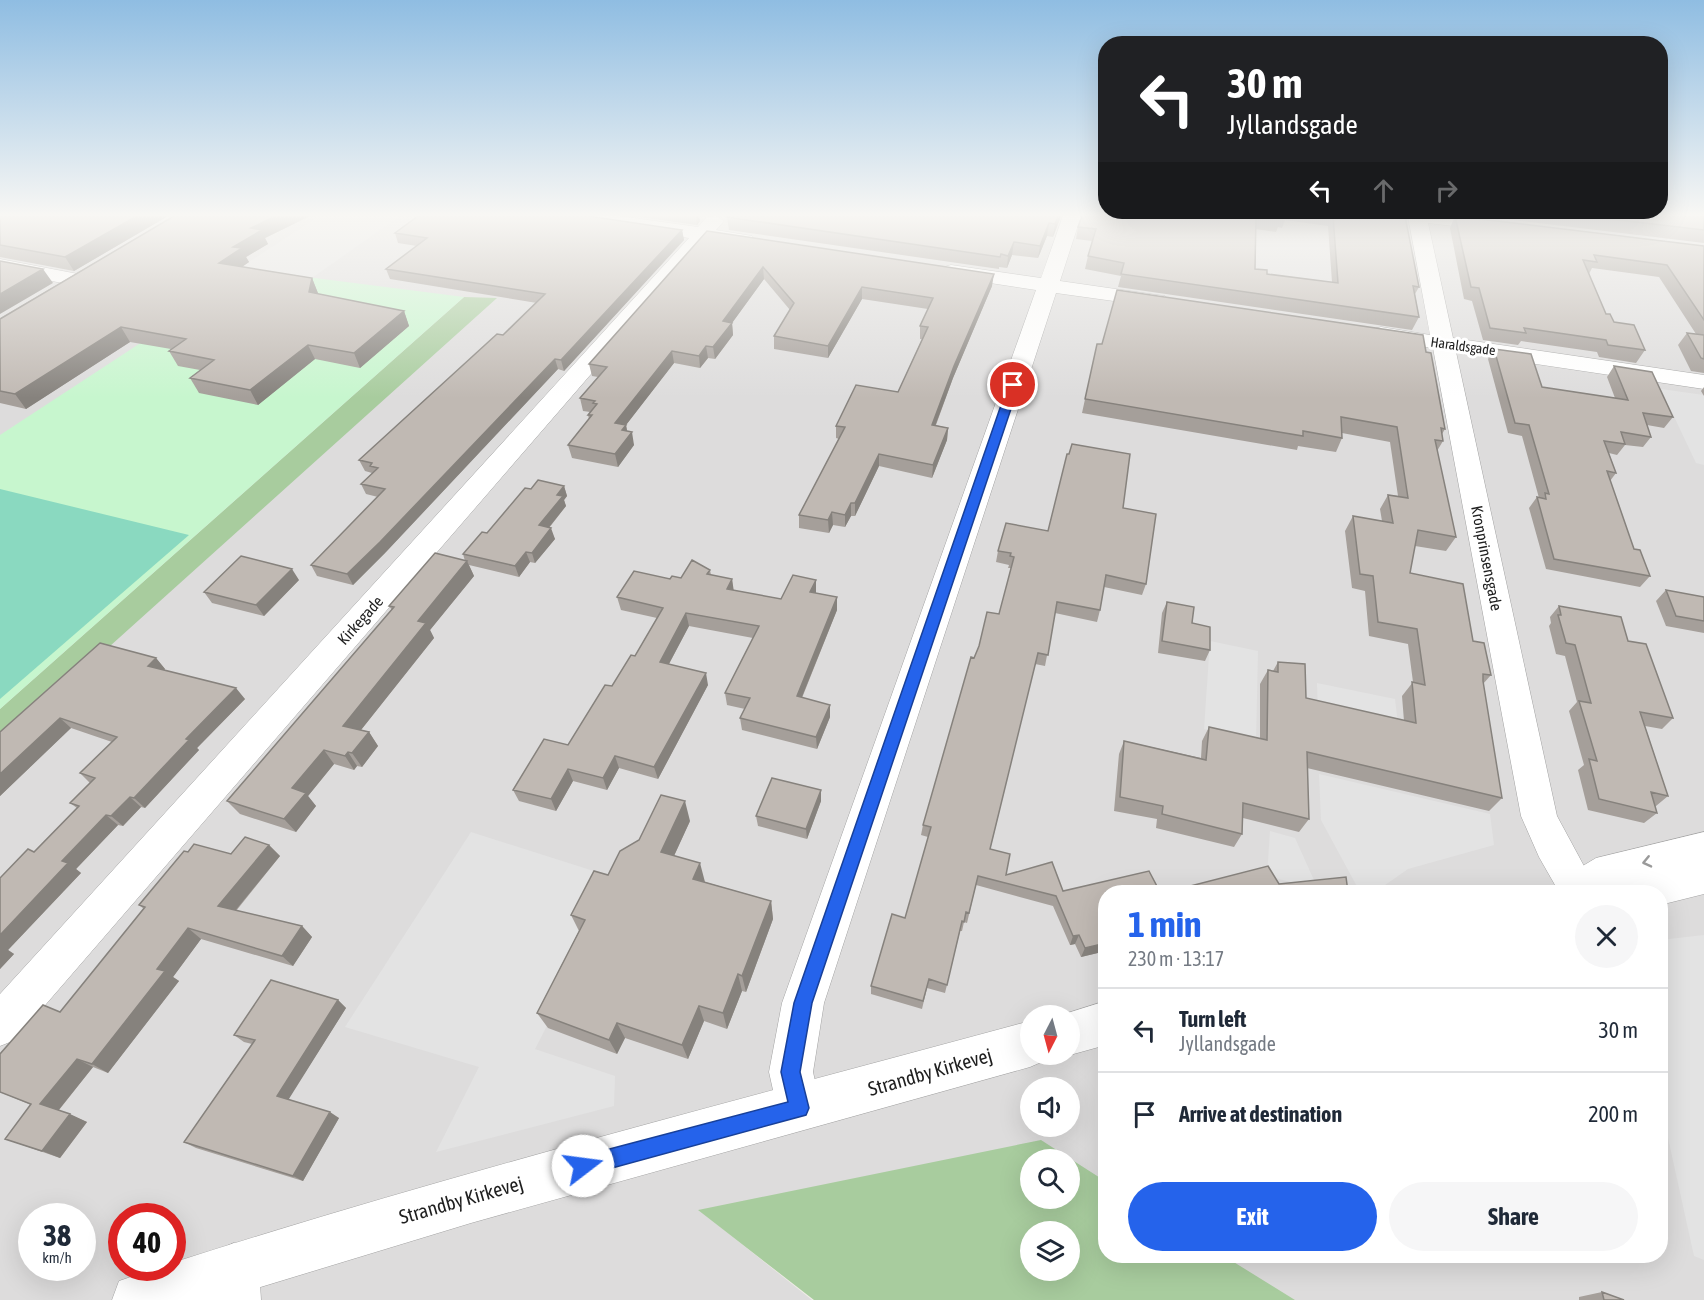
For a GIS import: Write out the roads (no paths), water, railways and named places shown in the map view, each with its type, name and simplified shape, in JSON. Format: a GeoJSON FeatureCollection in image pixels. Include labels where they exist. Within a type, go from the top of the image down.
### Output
{"type":"FeatureCollection","features":[{"type":"Feature","properties":{"kind":"street"},"geometry":{"type":"LineString","coordinates":[[65,277],[78,279]]}},
{"type":"Feature","properties":{"kind":"street"},"geometry":{"type":"LineString","coordinates":[[49,297],[82,277]]}},
{"type":"Feature","properties":{"kind":"street","name":"Kirkegade"},"geometry":{"type":"LineString","coordinates":[[0,1025],[665,277]]}},
{"type":"Feature","properties":{"kind":"street"},"geometry":{"type":"LineString","coordinates":[[991,277],[1175,304]]}},
{"type":"Feature","properties":{"kind":"street"},"geometry":{"type":"LineString","coordinates":[[799,1108],[791,1072],[803,1003],[1051,277]]}},
{"type":"Feature","properties":{"kind":"street","name":"Kronprinsensgade"},"geometry":{"type":"LineString","coordinates":[[1430,277],[1539,816],[1552,845],[1579,885]]}},
{"type":"Feature","properties":{"kind":"street","name":"Haraldsgade"},"geometry":{"type":"LineString","coordinates":[[1362,332],[1704,382]]}},
{"type":"Feature","properties":{"kind":"street"},"geometry":{"type":"LineString","coordinates":[[1593,885],[1610,871],[1704,849]]}},
{"type":"Feature","properties":{"kind":"street"},"geometry":{"type":"LineString","coordinates":[[1666,885],[1704,876]]}},
{"type":"Feature","properties":{"kind":"street"},"geometry":{"type":"LineString","coordinates":[[1080,1030],[1098,1025]]}},
{"type":"Feature","properties":{"kind":"street","name":"Strandby Kirkevej"},"geometry":{"type":"LineString","coordinates":[[138,1300],[235,1284],[473,1196],[1020,1047]]}}]}
